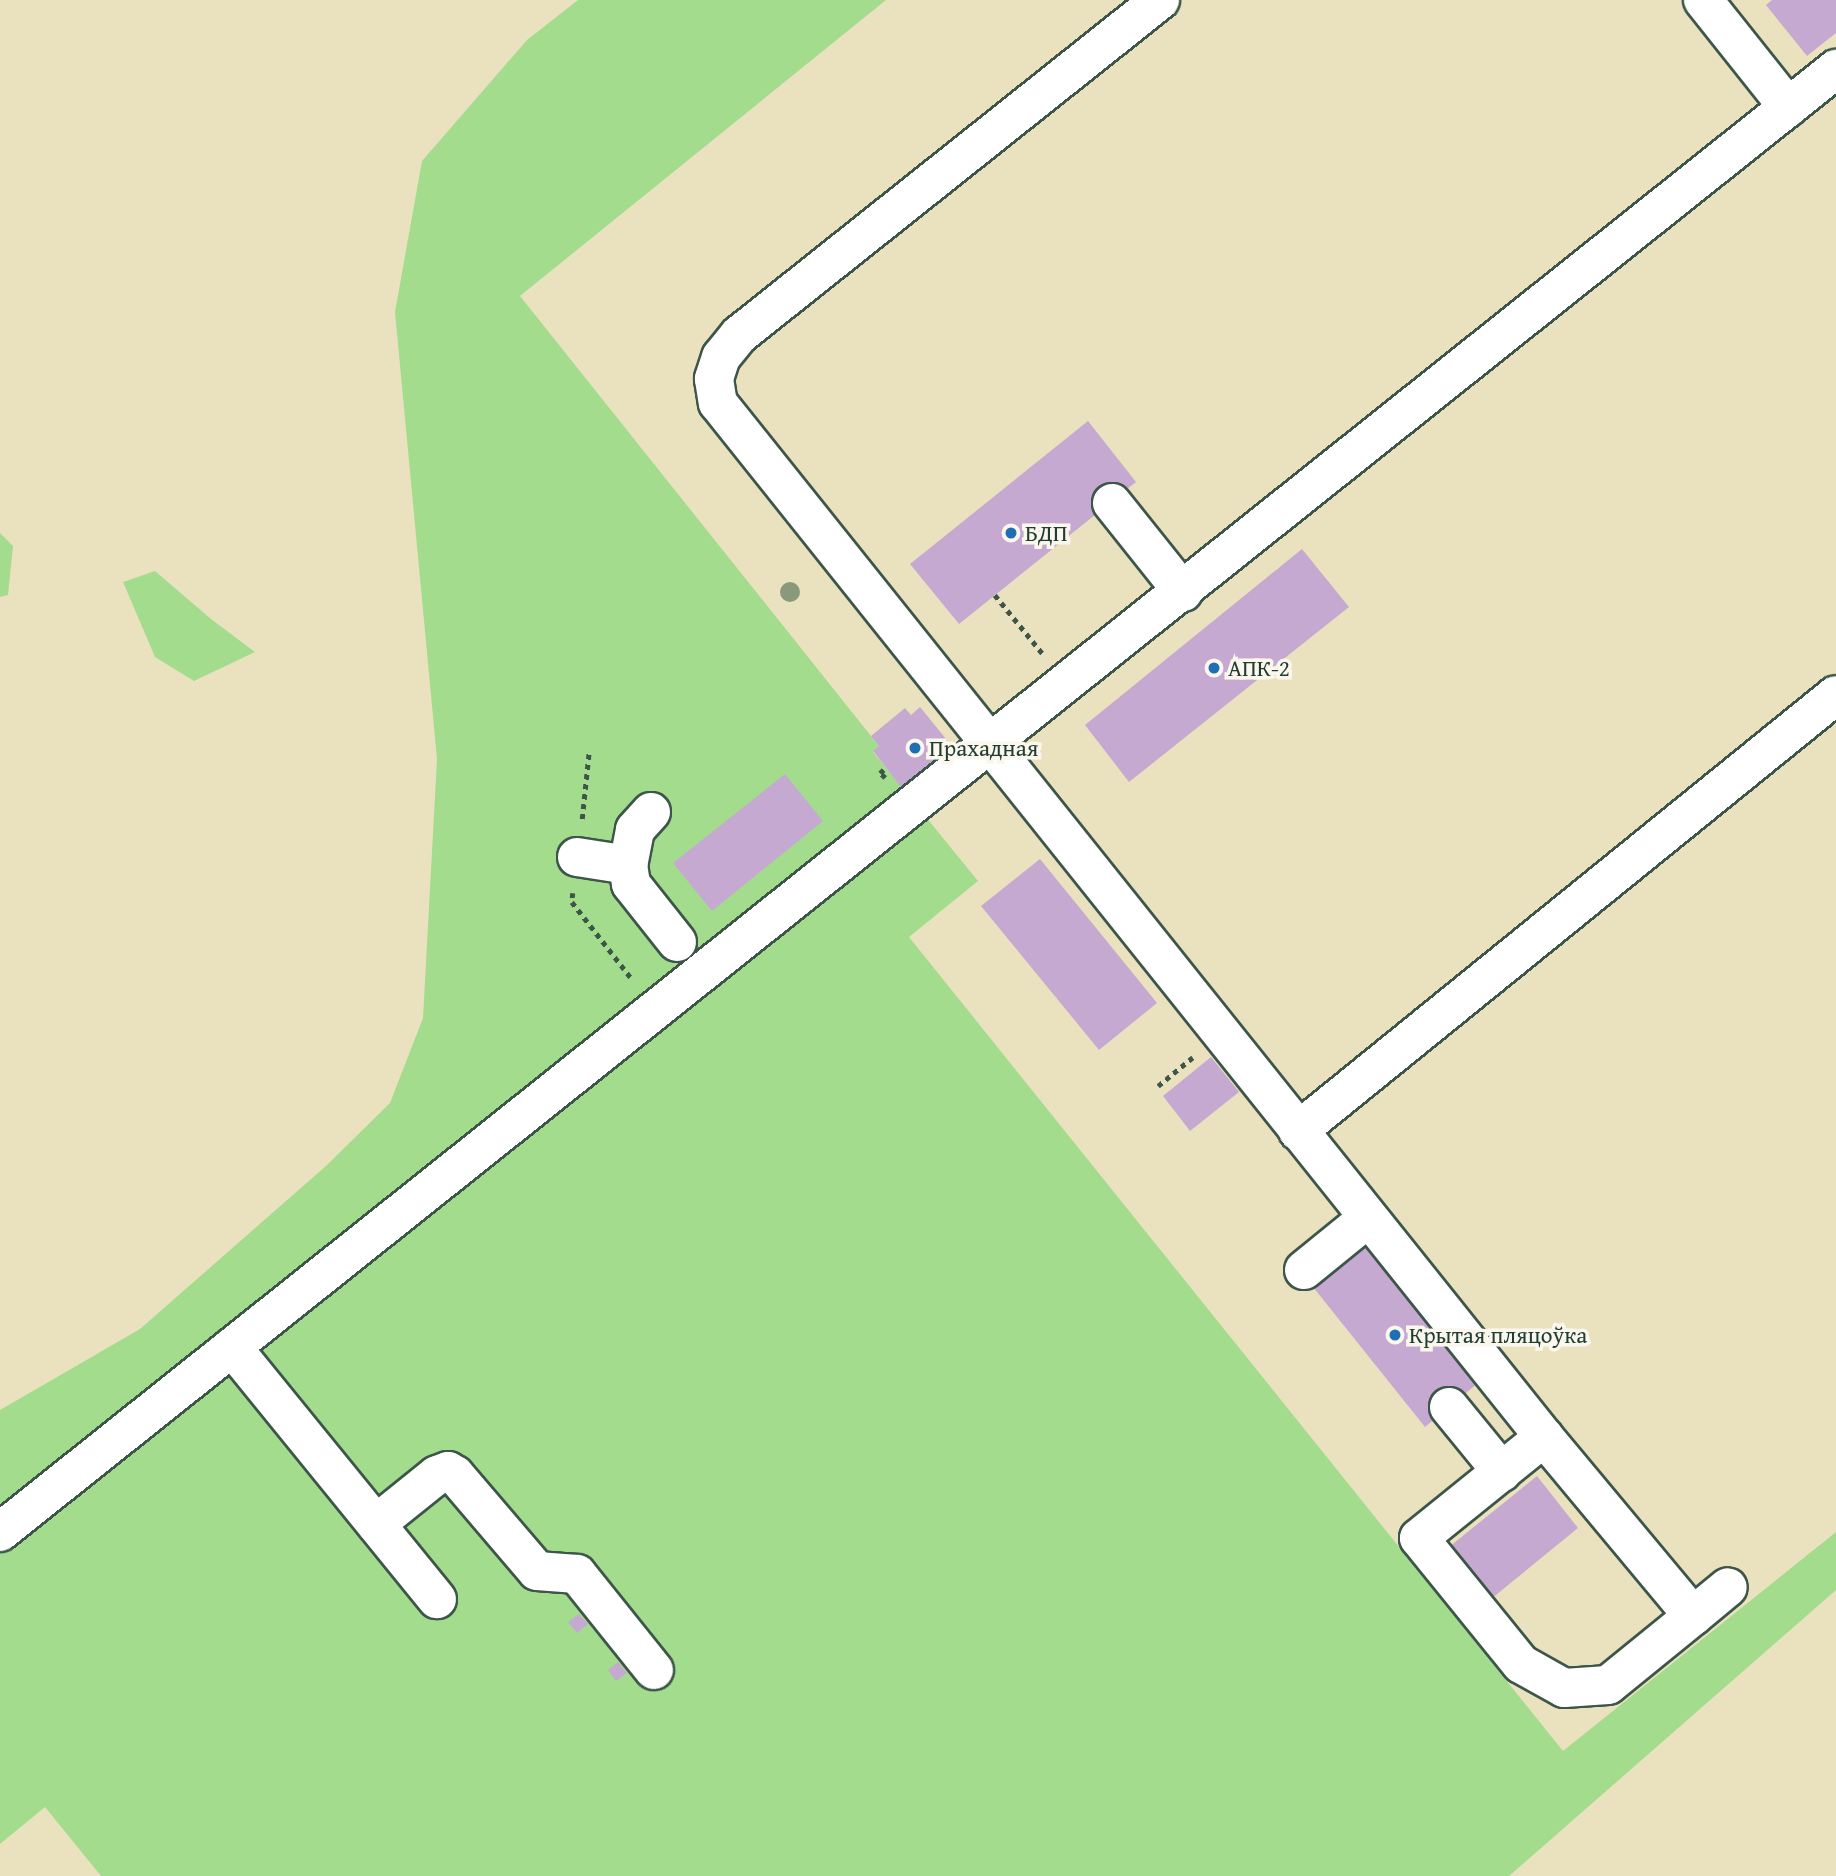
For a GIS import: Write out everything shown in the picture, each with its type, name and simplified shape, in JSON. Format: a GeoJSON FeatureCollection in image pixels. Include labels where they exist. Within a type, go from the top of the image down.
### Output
{"type":"FeatureCollection","features":[{"type":"Feature","properties":{"kind":"street"},"geometry":{"type":"LineString","coordinates":[[1160,0],[739,335],[721,357],[715,379],[718,403],[741,435],[867,586],[990,745],[1544,1437],[1693,1616]]}},
{"type":"Feature","properties":{"kind":"street"},"geometry":{"type":"LineString","coordinates":[[1703,0],[1788,107]]}},
{"type":"Feature","properties":{"kind":"street"},"geometry":{"type":"LineString","coordinates":[[0,1532],[1068,684],[1836,69]]}},
{"type":"Feature","properties":{"kind":"street"},"geometry":{"type":"LineString","coordinates":[[1112,503],[1182,592]]}},
{"type":"Feature","properties":{"kind":"street"},"geometry":{"type":"LineString","coordinates":[[1298,1130],[1836,695]]}},
{"type":"Feature","properties":{"kind":"street"},"geometry":{"type":"LineString","coordinates":[[651,812],[635,830],[628,865],[631,884],[677,942]]}},
{"type":"Feature","properties":{"kind":"street"},"geometry":{"type":"LineString","coordinates":[[577,857],[628,865]]}},
{"type":"Feature","properties":{"kind":"street"},"geometry":{"type":"LineString","coordinates":[[1304,1270],[1368,1218]]}},
{"type":"Feature","properties":{"kind":"street"},"geometry":{"type":"LineString","coordinates":[[232,1347],[437,1600]]}},
{"type":"Feature","properties":{"kind":"street"},"geometry":{"type":"LineString","coordinates":[[1449,1407],[1502,1472]]}},
{"type":"Feature","properties":{"kind":"street"},"geometry":{"type":"LineString","coordinates":[[1544,1437],[1419,1538],[1521,1664],[1564,1688],[1608,1685],[1728,1587]]}},
{"type":"Feature","properties":{"kind":"street"},"geometry":{"type":"LineString","coordinates":[[376,1524],[437,1475],[448,1471],[455,1475],[537,1571],[577,1574],[654,1670]]}},
{"type":"Feature","properties":{"kind":"path"},"geometry":{"type":"LineString","coordinates":[[995,595],[1068,684]]}},
{"type":"Feature","properties":{"kind":"green space"},"geometry":{"type":"Polygon","coordinates":[[[578,0],[886,0],[520,296],[879,746],[873,752],[978,881],[909,937],[1563,1751],[1836,1532],[1836,1590],[1509,1876],[101,1876],[45,1807],[0,1844],[0,1410],[140,1329],[326,1166],[390,1103],[423,1018],[437,759],[395,312],[422,161],[527,40],[578,0]]]}},
{"type":"Feature","properties":{"kind":"green space"},"geometry":{"type":"Polygon","coordinates":[[[0,533],[13,546],[8,595],[0,597],[0,533]]]}},
{"type":"Feature","properties":{"kind":"green space"},"geometry":{"type":"Polygon","coordinates":[[[155,571],[255,652],[194,681],[155,657],[123,582],[155,571]]]}},
{"type":"Feature","properties":{"kind":"building"},"geometry":{"type":"Polygon","coordinates":[[[1772,0],[1836,0],[1836,33],[1807,56],[1766,5],[1772,0]]]}},
{"type":"Feature","properties":{"kind":"building","name":"БДП"},"geometry":{"type":"Polygon","coordinates":[[[1088,421],[1136,482],[959,624],[910,564],[1088,421]]]}},
{"type":"Feature","properties":{"kind":"building","name":"АПК-2"},"geometry":{"type":"Polygon","coordinates":[[[1302,549],[1349,607],[1129,782],[1085,725],[1302,549]]]}},
{"type":"Feature","properties":{"kind":"building","name":"Прахадная"},"geometry":{"type":"Polygon","coordinates":[[[920,707],[955,750],[904,791],[873,751],[879,746],[871,736],[905,708],[911,715],[920,707]]]}},
{"type":"Feature","properties":{"kind":"building"},"geometry":{"type":"Polygon","coordinates":[[[785,774],[823,821],[712,911],[673,863],[785,774]]]}},
{"type":"Feature","properties":{"kind":"building"},"geometry":{"type":"Polygon","coordinates":[[[1040,859],[1157,1003],[1099,1050],[981,906],[1040,859]]]}},
{"type":"Feature","properties":{"kind":"building"},"geometry":{"type":"Polygon","coordinates":[[[1211,1057],[1239,1092],[1190,1131],[1163,1096],[1211,1057]]]}},
{"type":"Feature","properties":{"kind":"building","name":"Крытая пляцоўка"},"geometry":{"type":"Polygon","coordinates":[[[1366,1244],[1478,1383],[1425,1427],[1313,1287],[1366,1244]]]}},
{"type":"Feature","properties":{"kind":"building"},"geometry":{"type":"Polygon","coordinates":[[[1537,1476],[1578,1528],[1491,1599],[1449,1547],[1537,1476]]]}},
{"type":"Feature","properties":{"kind":"building"},"geometry":{"type":"Polygon","coordinates":[[[579,1614],[588,1624],[577,1633],[568,1622],[579,1614]]]}},
{"type":"Feature","properties":{"kind":"building"},"geometry":{"type":"Polygon","coordinates":[[[618,1662],[627,1673],[616,1681],[608,1670],[618,1662]]]}},
{"type":"Feature","properties":{"kind":"place","name":"БДП"},"geometry":{"type":"Point","coordinates":[1011,533]}},
{"type":"Feature","properties":{"kind":"place","name":"АПК-2"},"geometry":{"type":"Point","coordinates":[1214,668]}},
{"type":"Feature","properties":{"kind":"place","name":"Прахадная"},"geometry":{"type":"Point","coordinates":[915,748]}},
{"type":"Feature","properties":{"kind":"place","name":"Крытая пляцоўка"},"geometry":{"type":"Point","coordinates":[1395,1335]}}]}
